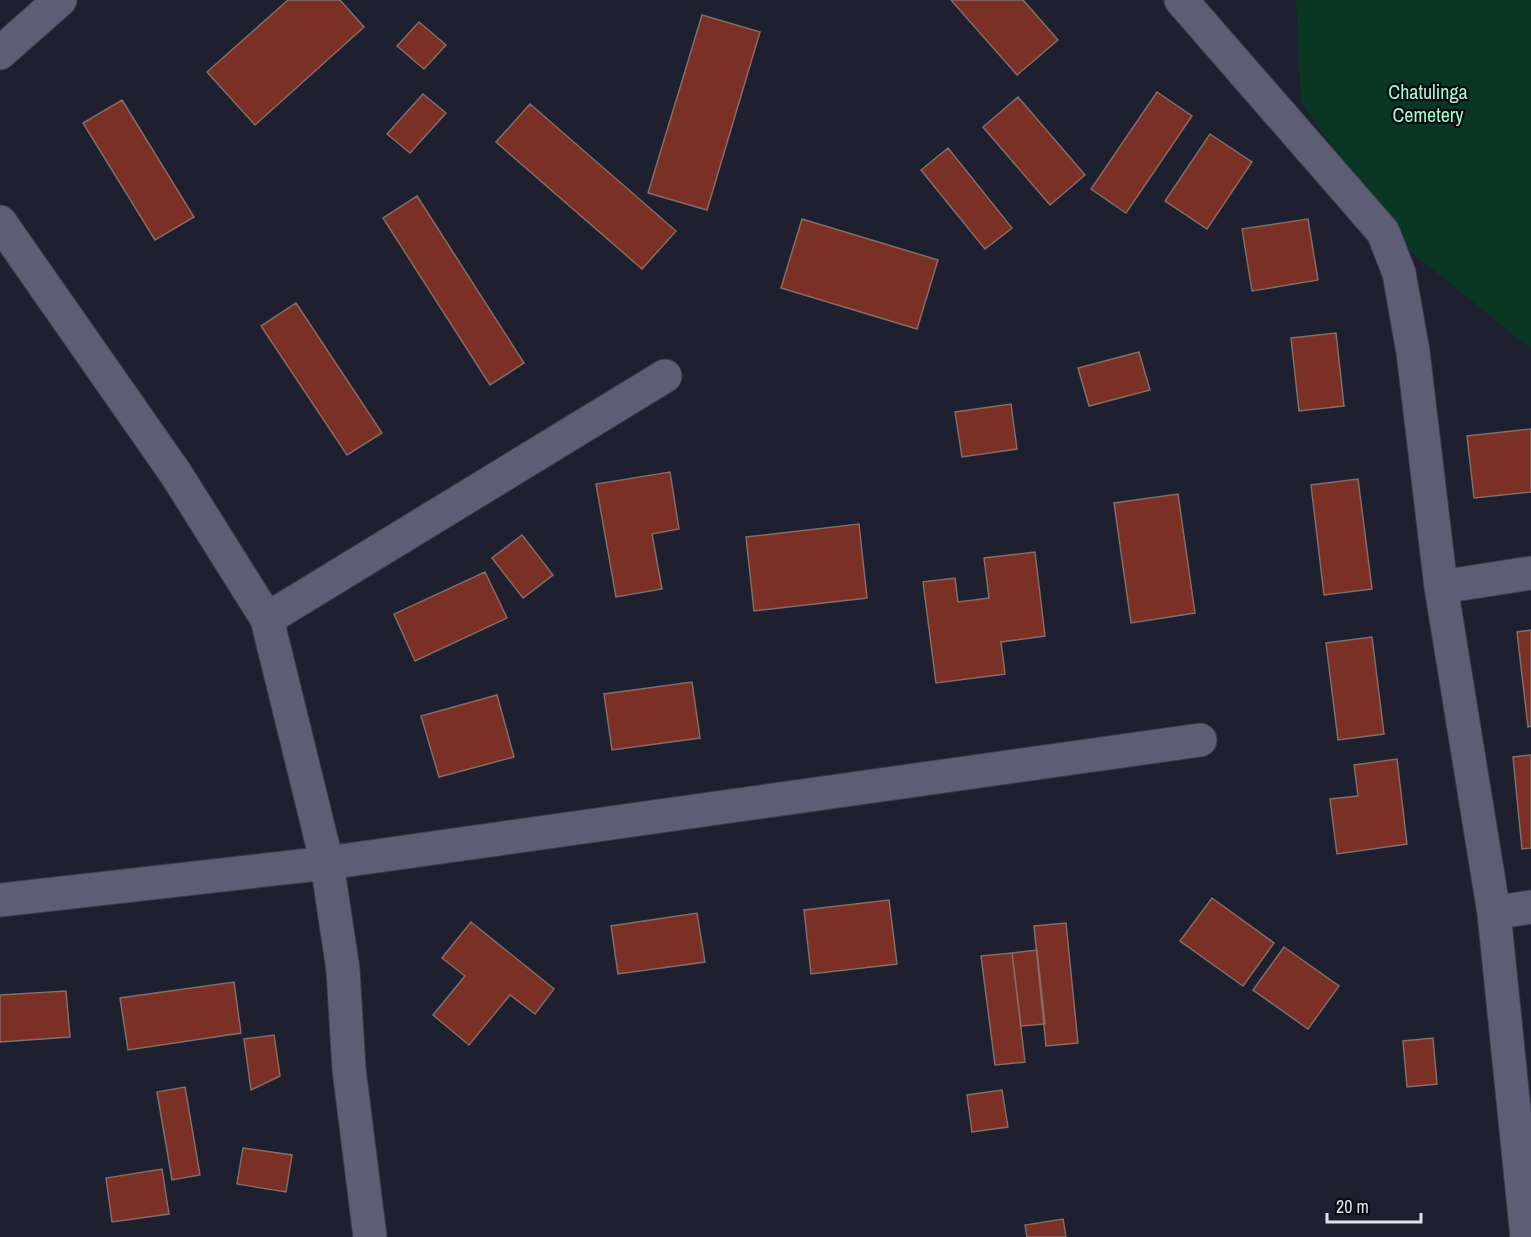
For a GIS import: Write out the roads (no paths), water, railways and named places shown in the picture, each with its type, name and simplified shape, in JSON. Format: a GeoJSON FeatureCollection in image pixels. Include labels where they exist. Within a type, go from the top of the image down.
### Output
{"type":"FeatureCollection","features":[{"type":"Feature","properties":{"kind":"street"},"geometry":{"type":"LineString","coordinates":[[0,52],[60,0]]}},
{"type":"Feature","properties":{"kind":"street"},"geometry":{"type":"LineString","coordinates":[[1181,0],[1383,232],[1399,273],[1413,352],[1441,587],[1494,913],[1527,1237]]}},
{"type":"Feature","properties":{"kind":"street"},"geometry":{"type":"LineString","coordinates":[[0,222],[176,474],[267,619],[327,863],[343,970],[349,1070],[370,1237]]}},
{"type":"Feature","properties":{"kind":"street"},"geometry":{"type":"LineString","coordinates":[[267,619],[665,376]]}},
{"type":"Feature","properties":{"kind":"street"},"geometry":{"type":"LineString","coordinates":[[1441,587],[1531,573]]}},
{"type":"Feature","properties":{"kind":"street"},"geometry":{"type":"LineString","coordinates":[[0,900],[327,863],[1200,740]]}},
{"type":"Feature","properties":{"kind":"street"},"geometry":{"type":"LineString","coordinates":[[1494,913],[1531,907]]}},
{"type":"Feature","properties":{"kind":"park label","name":"Chatulinga Cemetery"},"geometry":{"type":"Point","coordinates":[1428,102]}}]}
